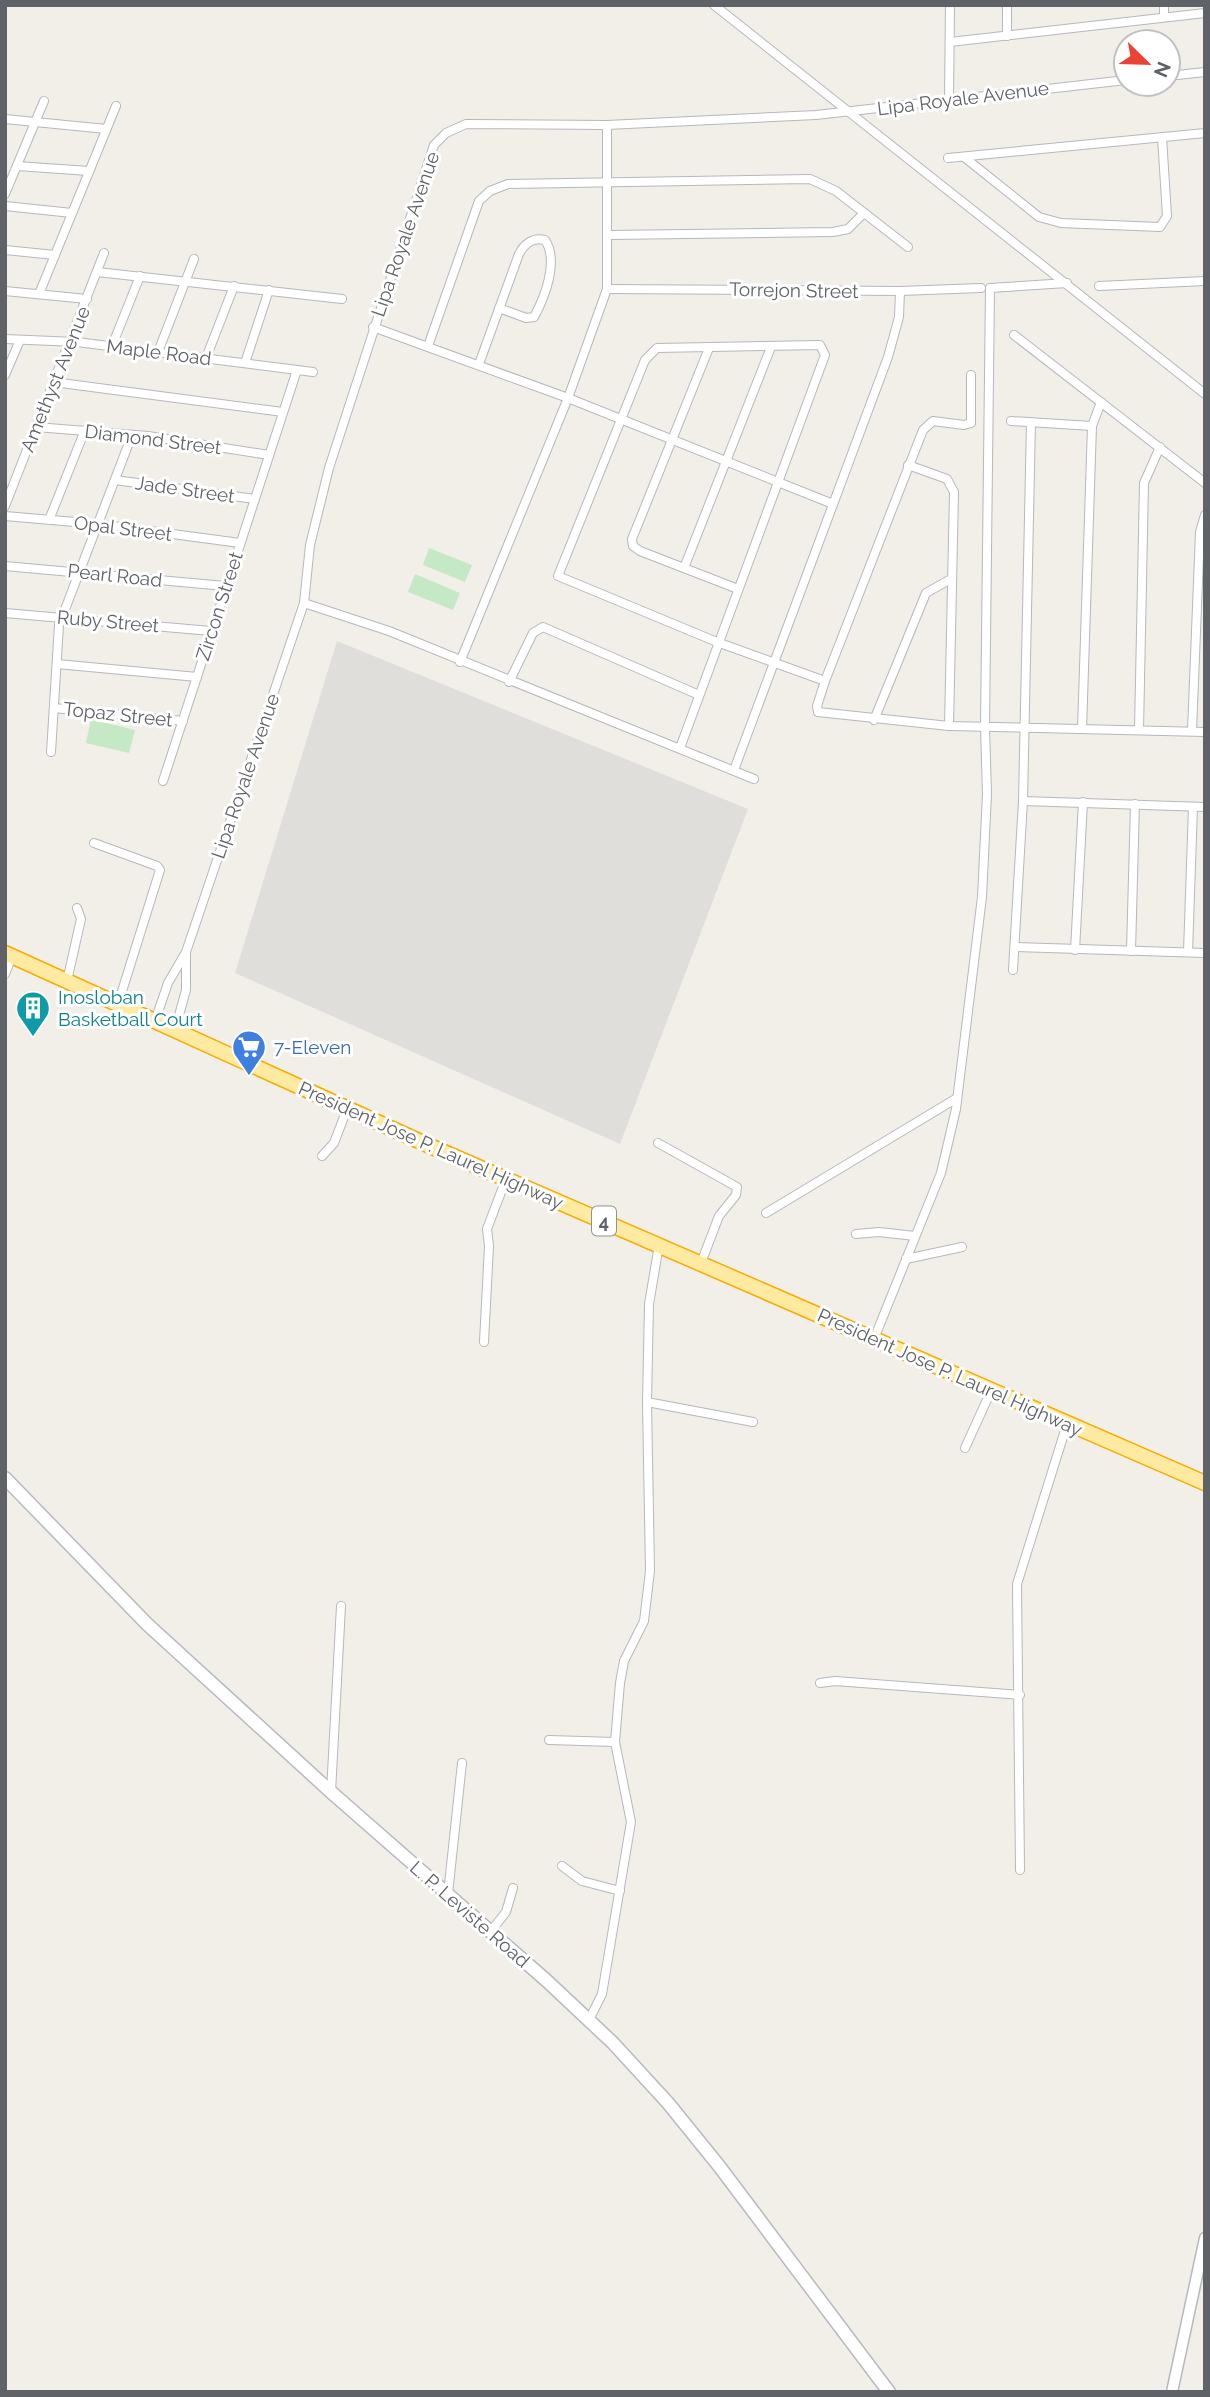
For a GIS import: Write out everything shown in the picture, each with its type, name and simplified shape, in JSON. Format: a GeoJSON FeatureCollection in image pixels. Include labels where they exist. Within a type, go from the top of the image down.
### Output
{"type":"FeatureCollection","features":[{"type":"Feature","properties":{"kind":"highway","name":"President Jose P. Laurel Highway"},"geometry":{"type":"LineString","coordinates":[[9,955],[347,1109],[1205,1483]]}},
{"type":"Feature","properties":{"kind":"main road","name":"L. P. Leviste Road"},"geometry":{"type":"LineString","coordinates":[[5,1478],[147,1624],[331,1793],[449,1894],[589,2020],[685,2124],[889,2392]]}},
{"type":"Feature","properties":{"kind":"street"},"geometry":{"type":"LineString","coordinates":[[714,5],[1205,394]]}},
{"type":"Feature","properties":{"kind":"street"},"geometry":{"type":"LineString","coordinates":[[950,5],[950,99]]}},
{"type":"Feature","properties":{"kind":"street"},"geometry":{"type":"LineString","coordinates":[[1007,5],[1007,36]]}},
{"type":"Feature","properties":{"kind":"street"},"geometry":{"type":"LineString","coordinates":[[1164,5],[1164,16]]}},
{"type":"Feature","properties":{"kind":"street"},"geometry":{"type":"LineString","coordinates":[[950,42],[1205,13]]}},
{"type":"Feature","properties":{"kind":"street"},"geometry":{"type":"LineString","coordinates":[[1182,74],[1205,72]]}},
{"type":"Feature","properties":{"kind":"street","name":"Lipa Royale Avenue"},"geometry":{"type":"LineString","coordinates":[[155,1021],[168,983],[186,952],[304,603],[306,571],[317,510],[373,327],[434,145],[446,133],[466,124],[607,125],[849,112],[1112,82]]}},
{"type":"Feature","properties":{"kind":"street"},"geometry":{"type":"LineString","coordinates":[[5,194],[44,101]]}},
{"type":"Feature","properties":{"kind":"street"},"geometry":{"type":"LineString","coordinates":[[39,294],[116,106]]}},
{"type":"Feature","properties":{"kind":"street"},"geometry":{"type":"LineString","coordinates":[[5,119],[106,129]]}},
{"type":"Feature","properties":{"kind":"street"},"geometry":{"type":"LineString","coordinates":[[460,662],[568,398],[607,289],[607,125]]}},
{"type":"Feature","properties":{"kind":"street"},"geometry":{"type":"LineString","coordinates":[[947,158],[1205,133]]}},
{"type":"Feature","properties":{"kind":"street"},"geometry":{"type":"LineString","coordinates":[[964,156],[1039,217],[1061,223],[1160,227],[1167,216],[1162,137]]}},
{"type":"Feature","properties":{"kind":"street"},"geometry":{"type":"LineString","coordinates":[[17,166],[89,171]]}},
{"type":"Feature","properties":{"kind":"street"},"geometry":{"type":"LineString","coordinates":[[428,346],[479,201],[490,191],[508,184],[810,179],[836,191],[908,247]]}},
{"type":"Feature","properties":{"kind":"street"},"geometry":{"type":"LineString","coordinates":[[5,206],[72,213]]}},
{"type":"Feature","properties":{"kind":"street"},"geometry":{"type":"LineString","coordinates":[[609,235],[833,232],[848,229],[864,213]]}},
{"type":"Feature","properties":{"kind":"street"},"geometry":{"type":"LineString","coordinates":[[479,364],[499,308],[522,247],[529,242],[545,240],[551,262],[550,274],[534,317],[526,318],[499,308]]}},
{"type":"Feature","properties":{"kind":"street"},"geometry":{"type":"LineString","coordinates":[[5,250],[55,255]]}},
{"type":"Feature","properties":{"kind":"street","name":"Amethyst Avenue"},"geometry":{"type":"LineString","coordinates":[[5,506],[104,253]]}},
{"type":"Feature","properties":{"kind":"street"},"geometry":{"type":"LineString","coordinates":[[158,352],[194,259]]}},
{"type":"Feature","properties":{"kind":"street"},"geometry":{"type":"LineString","coordinates":[[97,272],[342,299]]}},
{"type":"Feature","properties":{"kind":"street"},"geometry":{"type":"LineString","coordinates":[[112,346],[140,276]]}},
{"type":"Feature","properties":{"kind":"street"},"geometry":{"type":"LineString","coordinates":[[1099,286],[1205,281]]}},
{"type":"Feature","properties":{"kind":"street","name":"Torrejon Street"},"geometry":{"type":"LineString","coordinates":[[607,289],[900,291],[1067,283]]}},
{"type":"Feature","properties":{"kind":"street"},"geometry":{"type":"LineString","coordinates":[[206,358],[234,286]]}},
{"type":"Feature","properties":{"kind":"street"},"geometry":{"type":"LineString","coordinates":[[874,1339],[941,1172],[957,1098],[982,897],[987,821],[985,288]]}},
{"type":"Feature","properties":{"kind":"street"},"geometry":{"type":"LineString","coordinates":[[245,363],[269,290]]}},
{"type":"Feature","properties":{"kind":"street"},"geometry":{"type":"LineString","coordinates":[[5,291],[87,299]]}},
{"type":"Feature","properties":{"kind":"street"},"geometry":{"type":"LineString","coordinates":[[733,769],[891,347],[899,317],[900,291]]}},
{"type":"Feature","properties":{"kind":"street"},"geometry":{"type":"LineString","coordinates":[[373,327],[568,398],[833,504]]}},
{"type":"Feature","properties":{"kind":"street"},"geometry":{"type":"LineString","coordinates":[[1014,335],[1205,483]]}},
{"type":"Feature","properties":{"kind":"street","name":"Maple Road"},"geometry":{"type":"LineString","coordinates":[[5,339],[112,346],[313,372]]}},
{"type":"Feature","properties":{"kind":"street"},"geometry":{"type":"LineString","coordinates":[[5,375],[20,340]]}},
{"type":"Feature","properties":{"kind":"street"},"geometry":{"type":"LineString","coordinates":[[680,748],[717,642],[825,355],[820,345],[657,348],[651,353],[620,419],[558,576],[717,642],[825,681]]}},
{"type":"Feature","properties":{"kind":"street"},"geometry":{"type":"LineString","coordinates":[[684,568],[771,347]]}},
{"type":"Feature","properties":{"kind":"street"},"geometry":{"type":"LineString","coordinates":[[709,348],[632,539],[640,551],[738,589]]}},
{"type":"Feature","properties":{"kind":"street","name":"Zircon Street"},"geometry":{"type":"LineString","coordinates":[[163,781],[297,369]]}},
{"type":"Feature","properties":{"kind":"street"},"geometry":{"type":"LineString","coordinates":[[971,375],[971,423],[964,425],[933,421],[927,424],[908,465],[825,681],[817,706],[818,712],[948,726],[1205,732]]}},
{"type":"Feature","properties":{"kind":"street"},"geometry":{"type":"LineString","coordinates":[[53,382],[283,412]]}},
{"type":"Feature","properties":{"kind":"street"},"geometry":{"type":"LineString","coordinates":[[1082,729],[1092,426],[1101,402]]}},
{"type":"Feature","properties":{"kind":"street"},"geometry":{"type":"LineString","coordinates":[[1011,421],[1092,426]]}},
{"type":"Feature","properties":{"kind":"street"},"geometry":{"type":"LineString","coordinates":[[1013,970],[1023,801],[1031,422]]}},
{"type":"Feature","properties":{"kind":"street","name":"Diamond Street"},"geometry":{"type":"LineString","coordinates":[[36,426],[132,435],[269,456]]}},
{"type":"Feature","properties":{"kind":"street"},"geometry":{"type":"LineString","coordinates":[[49,520],[85,430]]}},
{"type":"Feature","properties":{"kind":"street"},"geometry":{"type":"LineString","coordinates":[[51,752],[62,616],[132,435]]}},
{"type":"Feature","properties":{"kind":"street"},"geometry":{"type":"LineString","coordinates":[[1139,730],[1144,483],[1160,447]]}},
{"type":"Feature","properties":{"kind":"street"},"geometry":{"type":"LineString","coordinates":[[908,465],[947,479],[952,484],[948,726]]}},
{"type":"Feature","properties":{"kind":"street","name":"Jade Street"},"geometry":{"type":"LineString","coordinates":[[115,480],[255,499]]}},
{"type":"Feature","properties":{"kind":"street"},"geometry":{"type":"LineString","coordinates":[[1192,731],[1200,532],[1205,515]]}},
{"type":"Feature","properties":{"kind":"street","name":"Opal Street"},"geometry":{"type":"LineString","coordinates":[[5,516],[98,524],[240,543]]}},
{"type":"Feature","properties":{"kind":"street","name":"Pearl Road"},"geometry":{"type":"LineString","coordinates":[[5,566],[225,586]]}},
{"type":"Feature","properties":{"kind":"street"},"geometry":{"type":"LineString","coordinates":[[874,720],[926,593],[950,580]]}},
{"type":"Feature","properties":{"kind":"street"},"geometry":{"type":"LineString","coordinates":[[304,603],[389,631],[509,682],[754,779]]}},
{"type":"Feature","properties":{"kind":"street","name":"Ruby Street"},"geometry":{"type":"LineString","coordinates":[[5,613],[211,631]]}},
{"type":"Feature","properties":{"kind":"street"},"geometry":{"type":"LineString","coordinates":[[509,682],[533,633],[543,627],[699,695]]}},
{"type":"Feature","properties":{"kind":"street"},"geometry":{"type":"LineString","coordinates":[[57,664],[197,677]]}},
{"type":"Feature","properties":{"kind":"street","name":"Topaz Street"},"geometry":{"type":"LineString","coordinates":[[54,708],[183,720]]}},
{"type":"Feature","properties":{"kind":"street"},"geometry":{"type":"LineString","coordinates":[[1023,801],[1205,807]]}},
{"type":"Feature","properties":{"kind":"street"},"geometry":{"type":"LineString","coordinates":[[1075,950],[1083,802]]}},
{"type":"Feature","properties":{"kind":"street"},"geometry":{"type":"LineString","coordinates":[[1131,951],[1135,804]]}},
{"type":"Feature","properties":{"kind":"street"},"geometry":{"type":"LineString","coordinates":[[1188,952],[1193,807]]}},
{"type":"Feature","properties":{"kind":"street"},"geometry":{"type":"LineString","coordinates":[[94,843],[157,866],[160,870],[118,1004]]}},
{"type":"Feature","properties":{"kind":"street"},"geometry":{"type":"LineString","coordinates":[[67,981],[82,919],[77,908]]}},
{"type":"Feature","properties":{"kind":"street"},"geometry":{"type":"LineString","coordinates":[[1015,947],[1205,953]]}},
{"type":"Feature","properties":{"kind":"street","name":"Lipa Royale Avenue"},"geometry":{"type":"LineString","coordinates":[[175,1030],[186,990],[186,952]]}},
{"type":"Feature","properties":{"kind":"street"},"geometry":{"type":"LineString","coordinates":[[5,974],[9,955]]}},
{"type":"Feature","properties":{"kind":"street"},"geometry":{"type":"LineString","coordinates":[[766,1213],[957,1098]]}},
{"type":"Feature","properties":{"kind":"street"},"geometry":{"type":"LineString","coordinates":[[322,1156],[334,1143],[347,1109]]}},
{"type":"Feature","properties":{"kind":"street"},"geometry":{"type":"LineString","coordinates":[[659,1143],[737,1187],[736,1195],[719,1216],[701,1264]]}},
{"type":"Feature","properties":{"kind":"street"},"geometry":{"type":"LineString","coordinates":[[484,1342],[489,1246],[486,1233],[506,1179]]}},
{"type":"Feature","properties":{"kind":"street"},"geometry":{"type":"LineString","coordinates":[[856,1234],[887,1232],[915,1236]]}},
{"type":"Feature","properties":{"kind":"street"},"geometry":{"type":"LineString","coordinates":[[589,2020],[601,1994],[631,1822],[615,1742],[624,1661],[644,1621],[650,1571],[647,1402],[649,1304],[659,1245]]}},
{"type":"Feature","properties":{"kind":"street"},"geometry":{"type":"LineString","coordinates":[[906,1259],[962,1247]]}},
{"type":"Feature","properties":{"kind":"street"},"geometry":{"type":"LineString","coordinates":[[965,1448],[991,1391]]}},
{"type":"Feature","properties":{"kind":"street"},"geometry":{"type":"LineString","coordinates":[[647,1402],[753,1422]]}},
{"type":"Feature","properties":{"kind":"street"},"geometry":{"type":"LineString","coordinates":[[1020,1870],[1017,1584],[1067,1424]]}},
{"type":"Feature","properties":{"kind":"street"},"geometry":{"type":"LineString","coordinates":[[331,1793],[341,1606]]}},
{"type":"Feature","properties":{"kind":"street"},"geometry":{"type":"LineString","coordinates":[[820,1683],[835,1681],[1020,1695]]}},
{"type":"Feature","properties":{"kind":"street"},"geometry":{"type":"LineString","coordinates":[[549,1741],[615,1742]]}},
{"type":"Feature","properties":{"kind":"street"},"geometry":{"type":"LineString","coordinates":[[449,1894],[462,1763]]}},
{"type":"Feature","properties":{"kind":"street"},"geometry":{"type":"LineString","coordinates":[[562,1867],[582,1881],[620,1891]]}},
{"type":"Feature","properties":{"kind":"street"},"geometry":{"type":"LineString","coordinates":[[491,1931],[503,1917],[513,1888]]}},
{"type":"Feature","properties":{"kind":"street"},"geometry":{"type":"LineString","coordinates":[[1172,2392],[1205,2238]]}},
{"type":"Feature","properties":{"kind":"shaded area"},"geometry":{"type":"Polygon","coordinates":[[[337,641],[748,809],[620,1144],[235,973],[337,641]]]}},
{"type":"Feature","properties":{"kind":"green space"},"geometry":{"type":"Polygon","coordinates":[[[429,548],[472,565],[465,582],[423,565],[429,548]]]}},
{"type":"Feature","properties":{"kind":"green space"},"geometry":{"type":"Polygon","coordinates":[[[415,574],[460,593],[453,610],[408,592],[415,574]]]}},
{"type":"Feature","properties":{"kind":"green space"},"geometry":{"type":"Polygon","coordinates":[[[91,719],[135,730],[129,753],[86,743],[91,719]]]}},
{"type":"Feature","properties":{"kind":"place","name":"Inosloban Basketball Court"},"geometry":{"type":"Point","coordinates":[33,1038]}},
{"type":"Feature","properties":{"kind":"place","name":"7-Eleven"},"geometry":{"type":"Point","coordinates":[249,1077]}}]}
